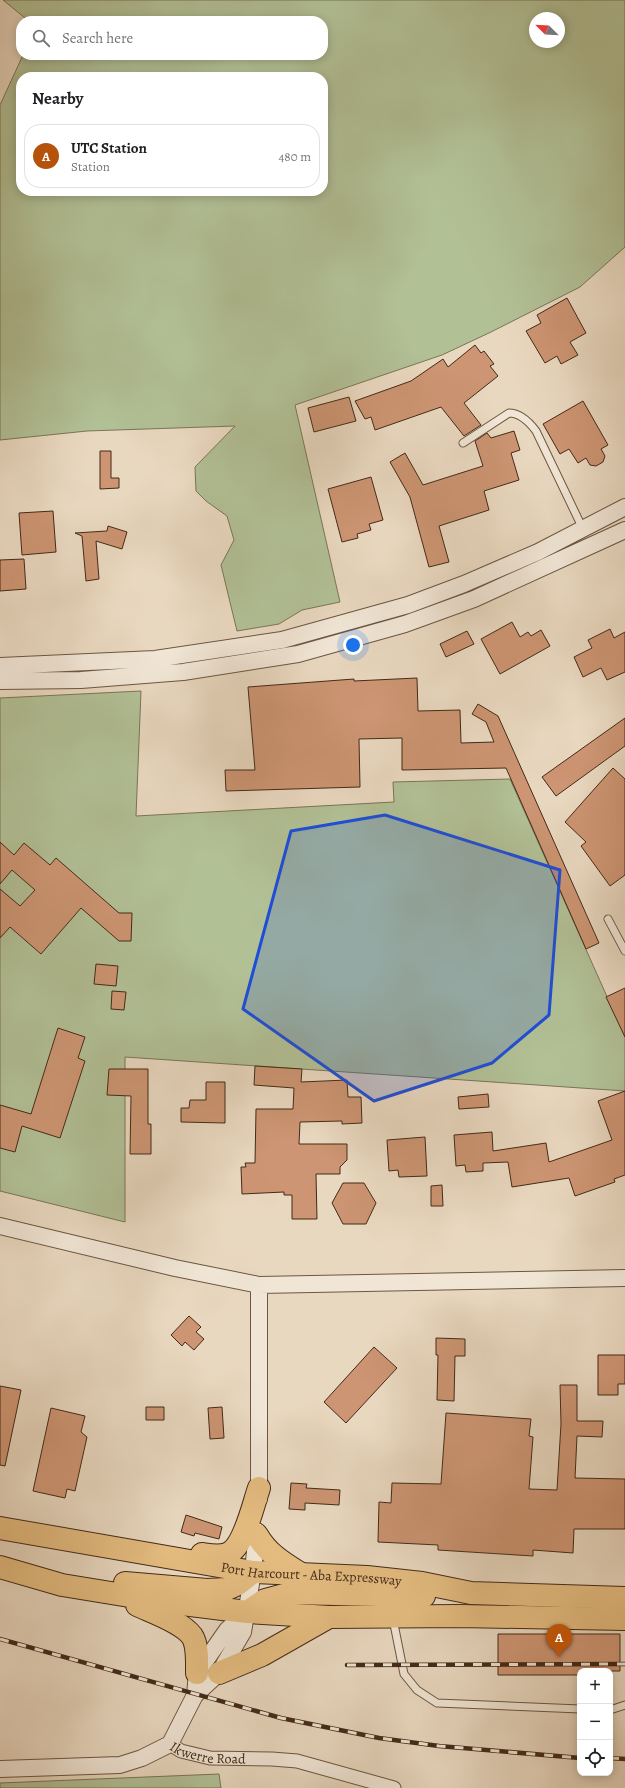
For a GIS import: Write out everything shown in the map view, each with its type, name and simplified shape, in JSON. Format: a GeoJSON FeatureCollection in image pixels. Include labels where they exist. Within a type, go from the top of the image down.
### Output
{"type":"FeatureCollection","features":[{"type":"Feature","properties":{"kind":"highway"},"geometry":{"type":"LineString","coordinates":[[152,1555],[192,1554],[214,1556],[225,1555],[232,1552],[243,1535],[259,1488]]}},
{"type":"Feature","properties":{"kind":"highway","name":"Port Harcourt - Aba Expressway"},"geometry":{"type":"LineString","coordinates":[[0,1528],[253,1572],[304,1576],[367,1577],[414,1582],[471,1593],[625,1598]]}},
{"type":"Feature","properties":{"kind":"highway"},"geometry":{"type":"LineString","coordinates":[[257,1535],[268,1551],[304,1576]]}},
{"type":"Feature","properties":{"kind":"highway"},"geometry":{"type":"LineString","coordinates":[[0,1568],[62,1585],[166,1602],[247,1612],[329,1617],[393,1616],[625,1619]]}},
{"type":"Feature","properties":{"kind":"highway"},"geometry":{"type":"LineString","coordinates":[[62,1585],[122,1582],[207,1590],[227,1589],[238,1584],[253,1572]]}},
{"type":"Feature","properties":{"kind":"highway"},"geometry":{"type":"LineString","coordinates":[[247,1612],[265,1600],[291,1593],[425,1596],[471,1593]]}},
{"type":"Feature","properties":{"kind":"highway"},"geometry":{"type":"LineString","coordinates":[[114,1594],[169,1620],[192,1636],[208,1673],[262,1655],[329,1617]]}},
{"type":"Feature","properties":{"kind":"street"},"geometry":{"type":"LineString","coordinates":[[0,666],[156,659],[282,640],[408,605],[493,573],[625,507]]}},
{"type":"Feature","properties":{"kind":"street"},"geometry":{"type":"LineString","coordinates":[[0,681],[81,680],[183,672],[298,654],[404,624],[474,599],[625,530]]}},
{"type":"Feature","properties":{"kind":"street"},"geometry":{"type":"LineString","coordinates":[[0,1226],[175,1268],[259,1285],[625,1278]]}},
{"type":"Feature","properties":{"kind":"street"},"geometry":{"type":"LineString","coordinates":[[195,1695],[208,1673],[243,1632],[247,1612],[257,1535],[259,1488],[259,1285]]}},
{"type":"Feature","properties":{"kind":"street"},"geometry":{"type":"LineString","coordinates":[[170,1744],[208,1673],[227,1630],[247,1612]]}},
{"type":"Feature","properties":{"kind":"street","name":"Ikwerre Road"},"geometry":{"type":"LineString","coordinates":[[0,1769],[120,1764],[142,1758],[170,1744],[180,1751],[210,1758],[297,1761],[394,1788]]}},
{"type":"Feature","properties":{"kind":"lane"},"geometry":{"type":"LineString","coordinates":[[463,443],[509,413],[513,413],[528,421],[536,431],[583,529]]}},
{"type":"Feature","properties":{"kind":"lane"},"geometry":{"type":"LineString","coordinates":[[608,919],[625,951]]}},
{"type":"Feature","properties":{"kind":"lane"},"geometry":{"type":"LineString","coordinates":[[393,1616],[404,1674],[417,1690],[437,1703],[577,1709]]}},
{"type":"Feature","properties":{"kind":"lane"},"geometry":{"type":"LineString","coordinates":[[613,1709],[625,1705]]}},
{"type":"Feature","properties":{"kind":"highlighted area"},"geometry":{"type":"Polygon","coordinates":[[[385,815],[560,870],[549,1015],[492,1063],[374,1101],[243,1009],[291,831],[385,815]]]}},
{"type":"Feature","properties":{"kind":"green space"},"geometry":{"type":"Polygon","coordinates":[[[3,0],[625,0],[625,247],[580,287],[491,332],[442,355],[295,405],[340,602],[302,610],[279,624],[237,631],[221,565],[234,540],[227,516],[206,501],[196,491],[195,467],[235,426],[87,431],[0,440],[0,105],[21,60],[328,60],[328,16],[23,16],[3,0]]]}},
{"type":"Feature","properties":{"kind":"green space"},"geometry":{"type":"Polygon","coordinates":[[[141,691],[136,816],[394,802],[393,782],[510,779],[625,1037],[625,1091],[125,1057],[125,1222],[0,1191],[0,698],[141,691]]]}},
{"type":"Feature","properties":{"kind":"green space"},"geometry":{"type":"Polygon","coordinates":[[[219,1774],[221,1788],[0,1788],[0,1783],[219,1774]]]}},
{"type":"Feature","properties":{"kind":"building"},"geometry":{"type":"Polygon","coordinates":[[[567,298],[586,333],[570,342],[578,355],[561,364],[557,356],[545,363],[526,331],[541,323],[537,315],[567,298]]]}},
{"type":"Feature","properties":{"kind":"building"},"geometry":{"type":"Polygon","coordinates":[[[475,345],[481,353],[484,351],[494,364],[490,366],[498,376],[464,403],[481,425],[464,436],[441,407],[375,430],[371,417],[365,419],[355,401],[411,381],[443,359],[448,367],[475,345]]]}},
{"type":"Feature","properties":{"kind":"building"},"geometry":{"type":"Polygon","coordinates":[[[349,397],[356,421],[314,432],[308,408],[349,397]]]}},
{"type":"Feature","properties":{"kind":"building"},"geometry":{"type":"Polygon","coordinates":[[[583,401],[608,445],[601,449],[605,456],[603,462],[596,466],[590,465],[586,458],[578,463],[569,449],[560,454],[543,424],[583,401]]]}},
{"type":"Feature","properties":{"kind":"building"},"geometry":{"type":"Polygon","coordinates":[[[514,431],[520,450],[511,453],[519,480],[484,491],[489,510],[439,526],[449,562],[429,567],[410,497],[390,462],[405,453],[423,485],[483,466],[475,441],[487,433],[491,438],[514,431]]]}},
{"type":"Feature","properties":{"kind":"building"},"geometry":{"type":"Polygon","coordinates":[[[100,451],[111,451],[111,478],[119,478],[119,488],[100,489],[100,451]]]}},
{"type":"Feature","properties":{"kind":"building"},"geometry":{"type":"Polygon","coordinates":[[[371,477],[383,520],[369,524],[371,530],[357,534],[358,538],[342,542],[328,489],[371,477]]]}},
{"type":"Feature","properties":{"kind":"building"},"geometry":{"type":"Polygon","coordinates":[[[53,511],[56,552],[22,555],[19,513],[53,511]]]}},
{"type":"Feature","properties":{"kind":"building"},"geometry":{"type":"Polygon","coordinates":[[[108,526],[127,532],[122,549],[96,541],[99,579],[86,581],[82,536],[75,533],[107,531],[108,526]]]}},
{"type":"Feature","properties":{"kind":"building"},"geometry":{"type":"Polygon","coordinates":[[[24,559],[26,589],[0,591],[0,560],[24,559]]]}},
{"type":"Feature","properties":{"kind":"building"},"geometry":{"type":"Polygon","coordinates":[[[512,622],[520,637],[528,632],[531,636],[541,630],[550,646],[500,674],[481,639],[512,622]]]}},
{"type":"Feature","properties":{"kind":"building"},"geometry":{"type":"Polygon","coordinates":[[[610,629],[614,638],[625,632],[625,672],[607,680],[601,668],[583,677],[574,657],[592,648],[588,640],[610,629]]]}},
{"type":"Feature","properties":{"kind":"building"},"geometry":{"type":"Polygon","coordinates":[[[467,631],[474,644],[446,657],[440,644],[467,631]]]}},
{"type":"Feature","properties":{"kind":"building"},"geometry":{"type":"Polygon","coordinates":[[[417,678],[418,711],[460,710],[461,743],[494,742],[486,722],[472,714],[478,704],[498,716],[599,943],[586,949],[506,768],[402,770],[402,738],[359,739],[360,787],[226,791],[225,770],[255,770],[248,687],[354,679],[354,681],[417,678]]]}},
{"type":"Feature","properties":{"kind":"building"},"geometry":{"type":"Polygon","coordinates":[[[625,718],[625,746],[556,796],[542,777],[625,718]]]}},
{"type":"Feature","properties":{"kind":"building"},"geometry":{"type":"Polygon","coordinates":[[[613,768],[625,779],[625,875],[610,886],[581,846],[586,842],[565,822],[613,768]]]}},
{"type":"Feature","properties":{"kind":"building"},"geometry":{"type":"Polygon","coordinates":[[[0,842],[14,855],[24,843],[50,865],[56,858],[119,913],[132,913],[131,941],[119,941],[81,908],[41,954],[10,927],[0,938],[0,889],[20,906],[35,890],[12,870],[0,884],[0,842]]]}},
{"type":"Feature","properties":{"kind":"building"},"geometry":{"type":"Polygon","coordinates":[[[96,964],[118,966],[116,986],[94,984],[96,964]]]}},
{"type":"Feature","properties":{"kind":"building"},"geometry":{"type":"Polygon","coordinates":[[[625,988],[625,1037],[606,997],[625,988]]]}},
{"type":"Feature","properties":{"kind":"building"},"geometry":{"type":"Polygon","coordinates":[[[112,991],[126,992],[124,1010],[111,1009],[112,991]]]}},
{"type":"Feature","properties":{"kind":"building"},"geometry":{"type":"Polygon","coordinates":[[[58,1028],[85,1037],[78,1058],[85,1061],[60,1138],[22,1126],[15,1152],[0,1148],[0,1105],[31,1114],[58,1028]]]}},
{"type":"Feature","properties":{"kind":"building"},"geometry":{"type":"Polygon","coordinates":[[[255,1066],[302,1069],[301,1082],[347,1080],[348,1097],[361,1097],[362,1123],[342,1124],[342,1121],[300,1122],[299,1144],[347,1144],[347,1160],[340,1167],[340,1174],[316,1174],[317,1219],[292,1219],[292,1195],[284,1195],[284,1192],[242,1194],[241,1167],[246,1167],[245,1163],[255,1163],[256,1109],[293,1109],[294,1088],[254,1085],[255,1066]]]}},
{"type":"Feature","properties":{"kind":"building"},"geometry":{"type":"Polygon","coordinates":[[[109,1069],[148,1069],[148,1124],[151,1124],[151,1154],[130,1154],[131,1096],[107,1095],[109,1069]]]}},
{"type":"Feature","properties":{"kind":"building"},"geometry":{"type":"Polygon","coordinates":[[[206,1082],[225,1082],[225,1123],[181,1122],[181,1108],[189,1108],[190,1100],[206,1100],[206,1082]]]}},
{"type":"Feature","properties":{"kind":"building"},"geometry":{"type":"Polygon","coordinates":[[[625,1091],[625,1175],[614,1179],[615,1182],[575,1196],[569,1178],[512,1187],[508,1162],[483,1163],[483,1171],[466,1172],[465,1165],[456,1166],[454,1135],[492,1132],[493,1151],[546,1143],[549,1162],[612,1140],[598,1101],[625,1091]]]}},
{"type":"Feature","properties":{"kind":"building"},"geometry":{"type":"Polygon","coordinates":[[[488,1094],[489,1107],[459,1109],[458,1097],[488,1094]]]}},
{"type":"Feature","properties":{"kind":"building"},"geometry":{"type":"Polygon","coordinates":[[[425,1137],[427,1176],[399,1177],[398,1170],[389,1171],[387,1140],[425,1137]]]}},
{"type":"Feature","properties":{"kind":"building"},"geometry":{"type":"Polygon","coordinates":[[[343,1183],[364,1183],[376,1203],[366,1224],[343,1224],[332,1203],[343,1183]]]}},
{"type":"Feature","properties":{"kind":"building"},"geometry":{"type":"Polygon","coordinates":[[[442,1185],[443,1206],[431,1206],[431,1186],[442,1185]]]}},
{"type":"Feature","properties":{"kind":"building"},"geometry":{"type":"Polygon","coordinates":[[[189,1316],[201,1327],[196,1332],[204,1339],[194,1350],[185,1342],[182,1346],[171,1335],[189,1316]]]}},
{"type":"Feature","properties":{"kind":"building"},"geometry":{"type":"Polygon","coordinates":[[[436,1338],[465,1339],[465,1356],[455,1356],[454,1401],[437,1400],[438,1355],[436,1355],[436,1338]]]}},
{"type":"Feature","properties":{"kind":"building"},"geometry":{"type":"Polygon","coordinates":[[[374,1347],[397,1368],[346,1423],[324,1402],[374,1347]]]}},
{"type":"Feature","properties":{"kind":"building"},"geometry":{"type":"Polygon","coordinates":[[[598,1355],[625,1355],[625,1384],[618,1384],[618,1395],[598,1395],[598,1355]]]}},
{"type":"Feature","properties":{"kind":"building"},"geometry":{"type":"Polygon","coordinates":[[[560,1385],[577,1385],[577,1421],[603,1421],[602,1437],[577,1436],[575,1478],[625,1479],[625,1529],[574,1529],[573,1553],[533,1550],[533,1556],[438,1550],[438,1545],[378,1542],[379,1502],[391,1503],[392,1483],[441,1484],[446,1413],[531,1419],[529,1436],[533,1437],[529,1489],[557,1490],[561,1424],[560,1385]]]}},
{"type":"Feature","properties":{"kind":"building"},"geometry":{"type":"Polygon","coordinates":[[[0,1386],[21,1390],[5,1466],[0,1465],[0,1386]]]}},
{"type":"Feature","properties":{"kind":"building"},"geometry":{"type":"Polygon","coordinates":[[[146,1407],[164,1407],[164,1420],[146,1420],[146,1407]]]}},
{"type":"Feature","properties":{"kind":"building"},"geometry":{"type":"Polygon","coordinates":[[[222,1407],[224,1438],[210,1439],[208,1408],[222,1407]]]}},
{"type":"Feature","properties":{"kind":"building"},"geometry":{"type":"Polygon","coordinates":[[[51,1408],[85,1416],[81,1432],[87,1437],[75,1491],[67,1489],[65,1498],[33,1491],[51,1408]]]}},
{"type":"Feature","properties":{"kind":"building"},"geometry":{"type":"Polygon","coordinates":[[[291,1483],[307,1484],[306,1488],[340,1490],[339,1505],[305,1503],[305,1510],[289,1509],[291,1483]]]}},
{"type":"Feature","properties":{"kind":"building"},"geometry":{"type":"Polygon","coordinates":[[[186,1515],[222,1527],[219,1539],[195,1533],[194,1536],[181,1532],[186,1515]]]}},
{"type":"Feature","properties":{"kind":"building"},"geometry":{"type":"Polygon","coordinates":[[[498,1634],[620,1634],[620,1671],[613,1671],[613,1668],[577,1668],[577,1675],[498,1675],[498,1634]]]}},
{"type":"Feature","properties":{"kind":"railway"},"geometry":{"type":"LineString","coordinates":[[0,1639],[281,1718],[379,1738],[439,1746],[577,1758]]}},
{"type":"Feature","properties":{"kind":"railway"},"geometry":{"type":"LineString","coordinates":[[347,1665],[625,1664]]}},
{"type":"Feature","properties":{"kind":"railway"},"geometry":{"type":"LineString","coordinates":[[613,1758],[625,1759]]}},
{"type":"Feature","properties":{"kind":"place","name":"UTC Station"},"geometry":{"type":"Point","coordinates":[559,1657]}}]}
